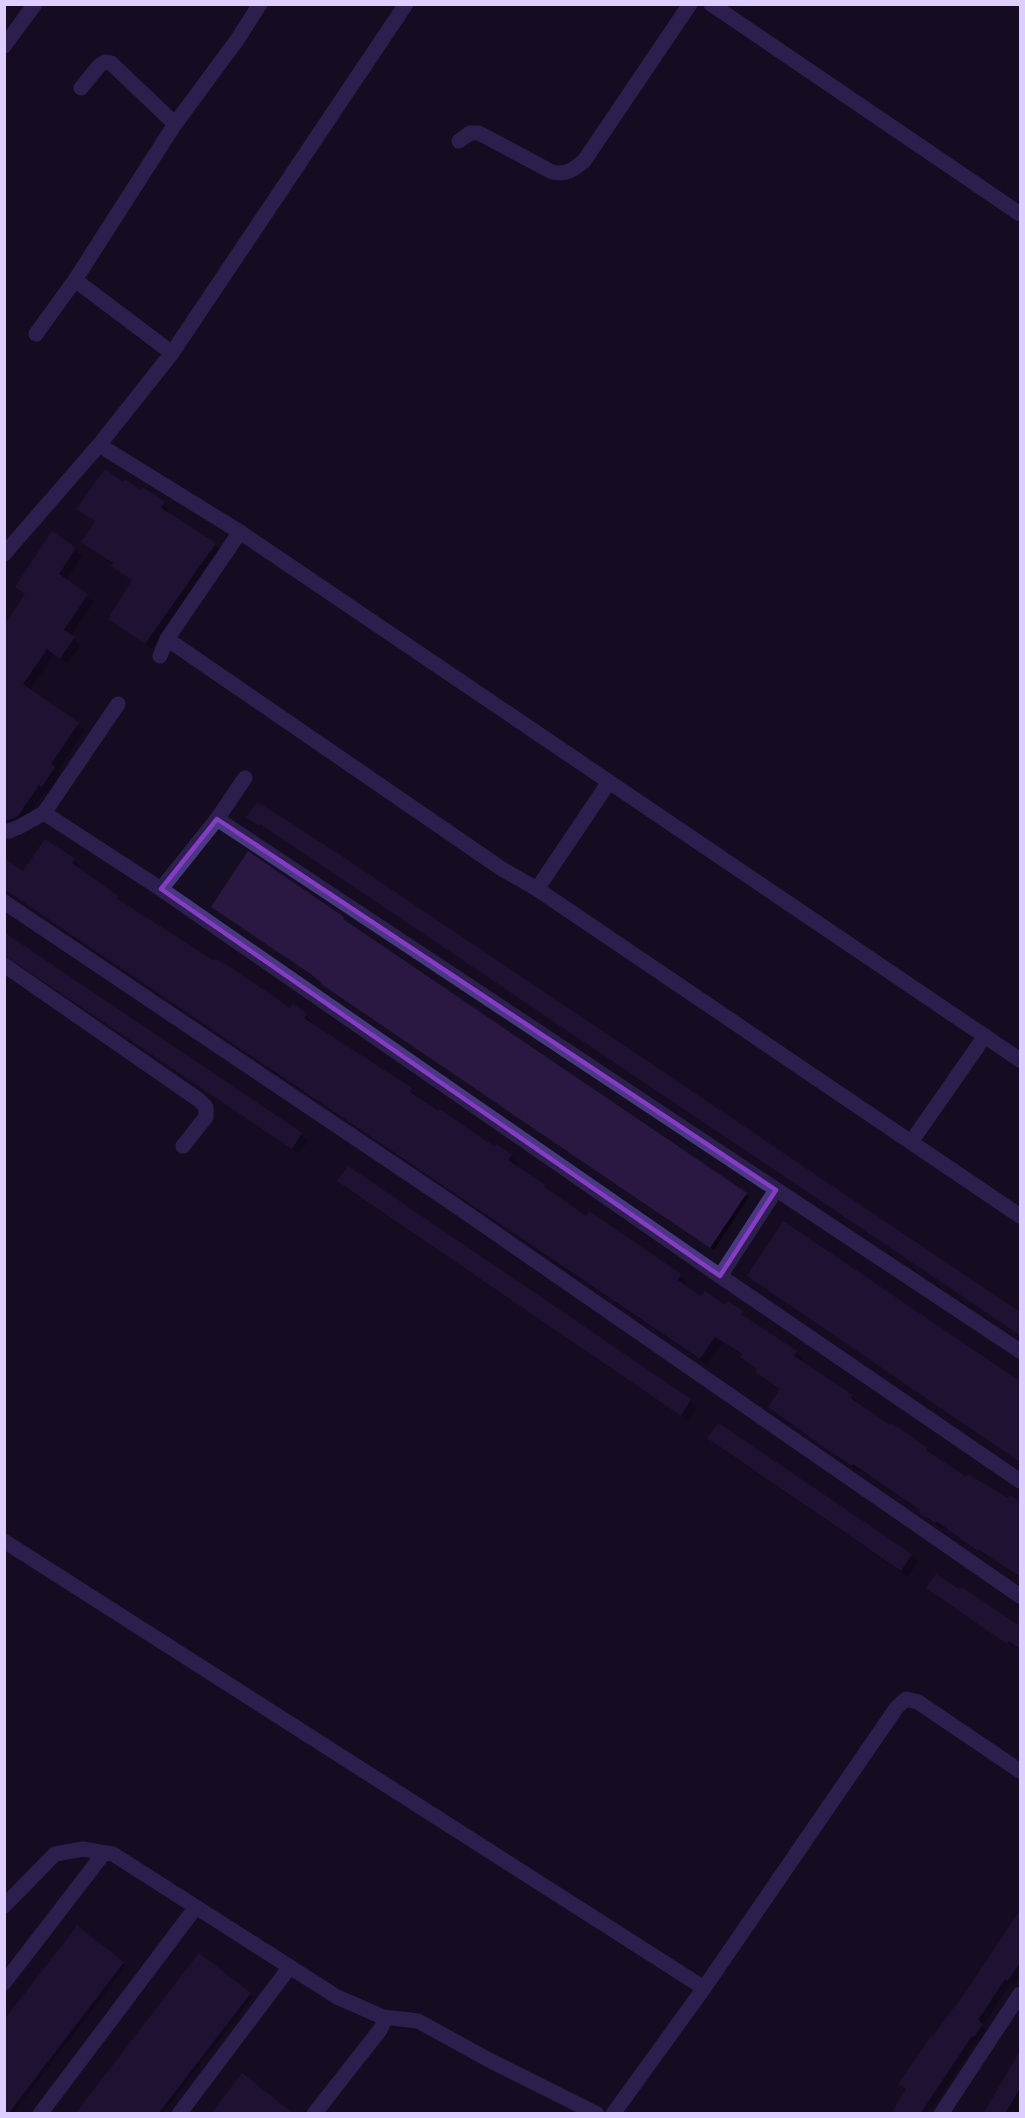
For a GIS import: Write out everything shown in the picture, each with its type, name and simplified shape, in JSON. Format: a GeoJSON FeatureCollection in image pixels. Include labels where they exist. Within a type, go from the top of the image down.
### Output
{"type":"FeatureCollection","features":[{"type":"Feature","properties":{"kind":"street"},"geometry":{"type":"LineString","coordinates":[[4,46],[34,4]]}},
{"type":"Feature","properties":{"kind":"street"},"geometry":{"type":"LineString","coordinates":[[36,334],[75,280],[175,124],[237,40],[260,4]]}},
{"type":"Feature","properties":{"kind":"street"},"geometry":{"type":"LineString","coordinates":[[4,554],[105,450],[406,4]]}},
{"type":"Feature","properties":{"kind":"street"},"geometry":{"type":"LineString","coordinates":[[459,141],[470,133],[479,133],[552,172],[562,174],[573,171],[584,161],[690,4]]}},
{"type":"Feature","properties":{"kind":"street"},"geometry":{"type":"LineString","coordinates":[[711,4],[1020,214]]}},
{"type":"Feature","properties":{"kind":"street"},"geometry":{"type":"LineString","coordinates":[[81,88],[99,66],[105,62],[111,63],[175,124]]}},
{"type":"Feature","properties":{"kind":"street"},"geometry":{"type":"LineString","coordinates":[[75,280],[172,353]]}},
{"type":"Feature","properties":{"kind":"street"},"geometry":{"type":"LineString","coordinates":[[105,450],[240,532],[1020,1060]]}},
{"type":"Feature","properties":{"kind":"street"},"geometry":{"type":"LineString","coordinates":[[160,656],[167,639],[240,532]]}},
{"type":"Feature","properties":{"kind":"street"},"geometry":{"type":"LineString","coordinates":[[167,639],[502,869],[537,889],[1020,1216]]}},
{"type":"Feature","properties":{"kind":"street"},"geometry":{"type":"LineString","coordinates":[[4,831],[19,827],[44,813],[117,704]]}},
{"type":"Feature","properties":{"kind":"street"},"geometry":{"type":"LineString","coordinates":[[161,889],[217,819],[245,778]]}},
{"type":"Feature","properties":{"kind":"street"},"geometry":{"type":"LineString","coordinates":[[537,889],[609,782]]}},
{"type":"Feature","properties":{"kind":"street"},"geometry":{"type":"LineString","coordinates":[[44,813],[161,889],[1020,1481]]}},
{"type":"Feature","properties":{"kind":"street"},"geometry":{"type":"LineString","coordinates":[[217,819],[1020,1351]]}},
{"type":"Feature","properties":{"kind":"street"},"geometry":{"type":"LineString","coordinates":[[4,902],[449,1201],[1020,1596]]}},
{"type":"Feature","properties":{"kind":"street"},"geometry":{"type":"LineString","coordinates":[[4,965],[206,1107],[206,1117],[183,1146]]}},
{"type":"Feature","properties":{"kind":"street"},"geometry":{"type":"LineString","coordinates":[[911,1142],[985,1036]]}},
{"type":"Feature","properties":{"kind":"street"},"geometry":{"type":"LineString","coordinates":[[720,1276],[776,1190]]}},
{"type":"Feature","properties":{"kind":"street"},"geometry":{"type":"LineString","coordinates":[[4,1541],[704,1988]]}},
{"type":"Feature","properties":{"kind":"street"},"geometry":{"type":"LineString","coordinates":[[613,2114],[704,1988],[891,1717],[906,1699],[918,1702],[1020,1771]]}},
{"type":"Feature","properties":{"kind":"street"},"geometry":{"type":"LineString","coordinates":[[4,1906],[55,1854],[83,1849],[113,1854],[337,1997],[383,2017],[418,2021],[489,2060],[597,2114]]}},
{"type":"Feature","properties":{"kind":"street"},"geometry":{"type":"LineString","coordinates":[[4,1983],[105,1853]]}},
{"type":"Feature","properties":{"kind":"street"},"geometry":{"type":"LineString","coordinates":[[40,2114],[196,1907]]}},
{"type":"Feature","properties":{"kind":"street"},"geometry":{"type":"LineString","coordinates":[[179,2114],[289,1968]]}},
{"type":"Feature","properties":{"kind":"street"},"geometry":{"type":"LineString","coordinates":[[941,2114],[1020,1994]]}},
{"type":"Feature","properties":{"kind":"street"},"geometry":{"type":"LineString","coordinates":[[314,2114],[380,2030],[384,2022],[383,2017]]}},
{"type":"Feature","properties":{"kind":"highlighted area"},"geometry":{"type":"Polygon","coordinates":[[[217,819],[776,1190],[720,1276],[161,889],[217,819]]]}},
{"type":"Feature","properties":{"kind":"building"},"geometry":{"type":"Polygon","coordinates":[[[105,469],[123,482],[125,479],[141,490],[143,487],[165,502],[161,508],[216,543],[145,644],[108,619],[132,580],[111,566],[113,563],[81,542],[95,521],[76,509],[105,469]]]}},
{"type":"Feature","properties":{"kind":"building"},"geometry":{"type":"Polygon","coordinates":[[[52,531],[76,548],[59,574],[88,594],[64,630],[75,637],[60,659],[47,649],[23,684],[79,723],[51,764],[55,767],[42,787],[39,785],[17,817],[4,821],[4,625],[25,594],[15,587],[52,531]]]}},
{"type":"Feature","properties":{"kind":"building"},"geometry":{"type":"Polygon","coordinates":[[[257,802],[336,852],[1020,1312],[1020,1335],[260,824],[259,826],[246,817],[257,802]]]}},
{"type":"Feature","properties":{"kind":"building"},"geometry":{"type":"Polygon","coordinates":[[[45,839],[75,859],[72,863],[118,896],[116,898],[214,961],[216,959],[233,969],[290,1008],[293,1004],[307,1014],[304,1018],[413,1089],[410,1092],[495,1147],[496,1144],[512,1155],[508,1160],[545,1185],[544,1187],[586,1216],[589,1211],[681,1274],[678,1280],[701,1296],[705,1291],[725,1305],[728,1301],[743,1311],[741,1314],[797,1351],[794,1356],[853,1395],[851,1398],[890,1425],[891,1423],[904,1431],[927,1448],[926,1450],[966,1477],[968,1474],[1008,1498],[1010,1495],[1020,1502],[1020,1577],[936,1521],[935,1523],[918,1512],[920,1510],[853,1464],[852,1466],[826,1449],[768,1407],[780,1389],[755,1372],[757,1369],[740,1357],[742,1354],[715,1337],[700,1359],[4,889],[4,858],[23,871],[45,839]]]}},
{"type":"Feature","properties":{"kind":"building"},"geometry":{"type":"Polygon","coordinates":[[[248,851],[344,917],[343,919],[747,1193],[710,1248],[211,907],[248,851]]]}},
{"type":"Feature","properties":{"kind":"building"},"geometry":{"type":"Polygon","coordinates":[[[4,932],[302,1133],[292,1149],[4,955],[4,932]]]}},
{"type":"Feature","properties":{"kind":"building"},"geometry":{"type":"Polygon","coordinates":[[[348,1166],[691,1399],[681,1416],[337,1181],[348,1166]]]}},
{"type":"Feature","properties":{"kind":"building"},"geometry":{"type":"Polygon","coordinates":[[[783,1221],[1020,1381],[1020,1462],[747,1276],[783,1221]]]}},
{"type":"Feature","properties":{"kind":"building"},"geometry":{"type":"Polygon","coordinates":[[[718,1423],[912,1554],[901,1571],[707,1438],[718,1423]]]}},
{"type":"Feature","properties":{"kind":"building"},"geometry":{"type":"Polygon","coordinates":[[[936,1574],[960,1590],[962,1587],[1020,1626],[1020,1649],[1009,1641],[1007,1644],[926,1588],[936,1574]]]}},
{"type":"Feature","properties":{"kind":"building"},"geometry":{"type":"Polygon","coordinates":[[[1020,1910],[1020,1962],[1008,1981],[1005,1979],[978,2020],[983,2024],[974,2037],[972,2036],[920,2114],[891,2114],[906,2089],[898,2084],[969,1987],[1020,1910]]]}},
{"type":"Feature","properties":{"kind":"building"},"geometry":{"type":"Polygon","coordinates":[[[77,1926],[124,1962],[8,2114],[4,2114],[4,2020],[77,1926]]]}},
{"type":"Feature","properties":{"kind":"building"},"geometry":{"type":"Polygon","coordinates":[[[199,1953],[251,1993],[158,2114],[75,2114],[199,1953]]]}},
{"type":"Feature","properties":{"kind":"building"},"geometry":{"type":"Polygon","coordinates":[[[1020,2051],[1020,2088],[1005,2114],[983,2114],[1020,2051]]]}},
{"type":"Feature","properties":{"kind":"building"},"geometry":{"type":"Polygon","coordinates":[[[242,2073],[294,2114],[211,2114],[242,2073]]]}}]}
